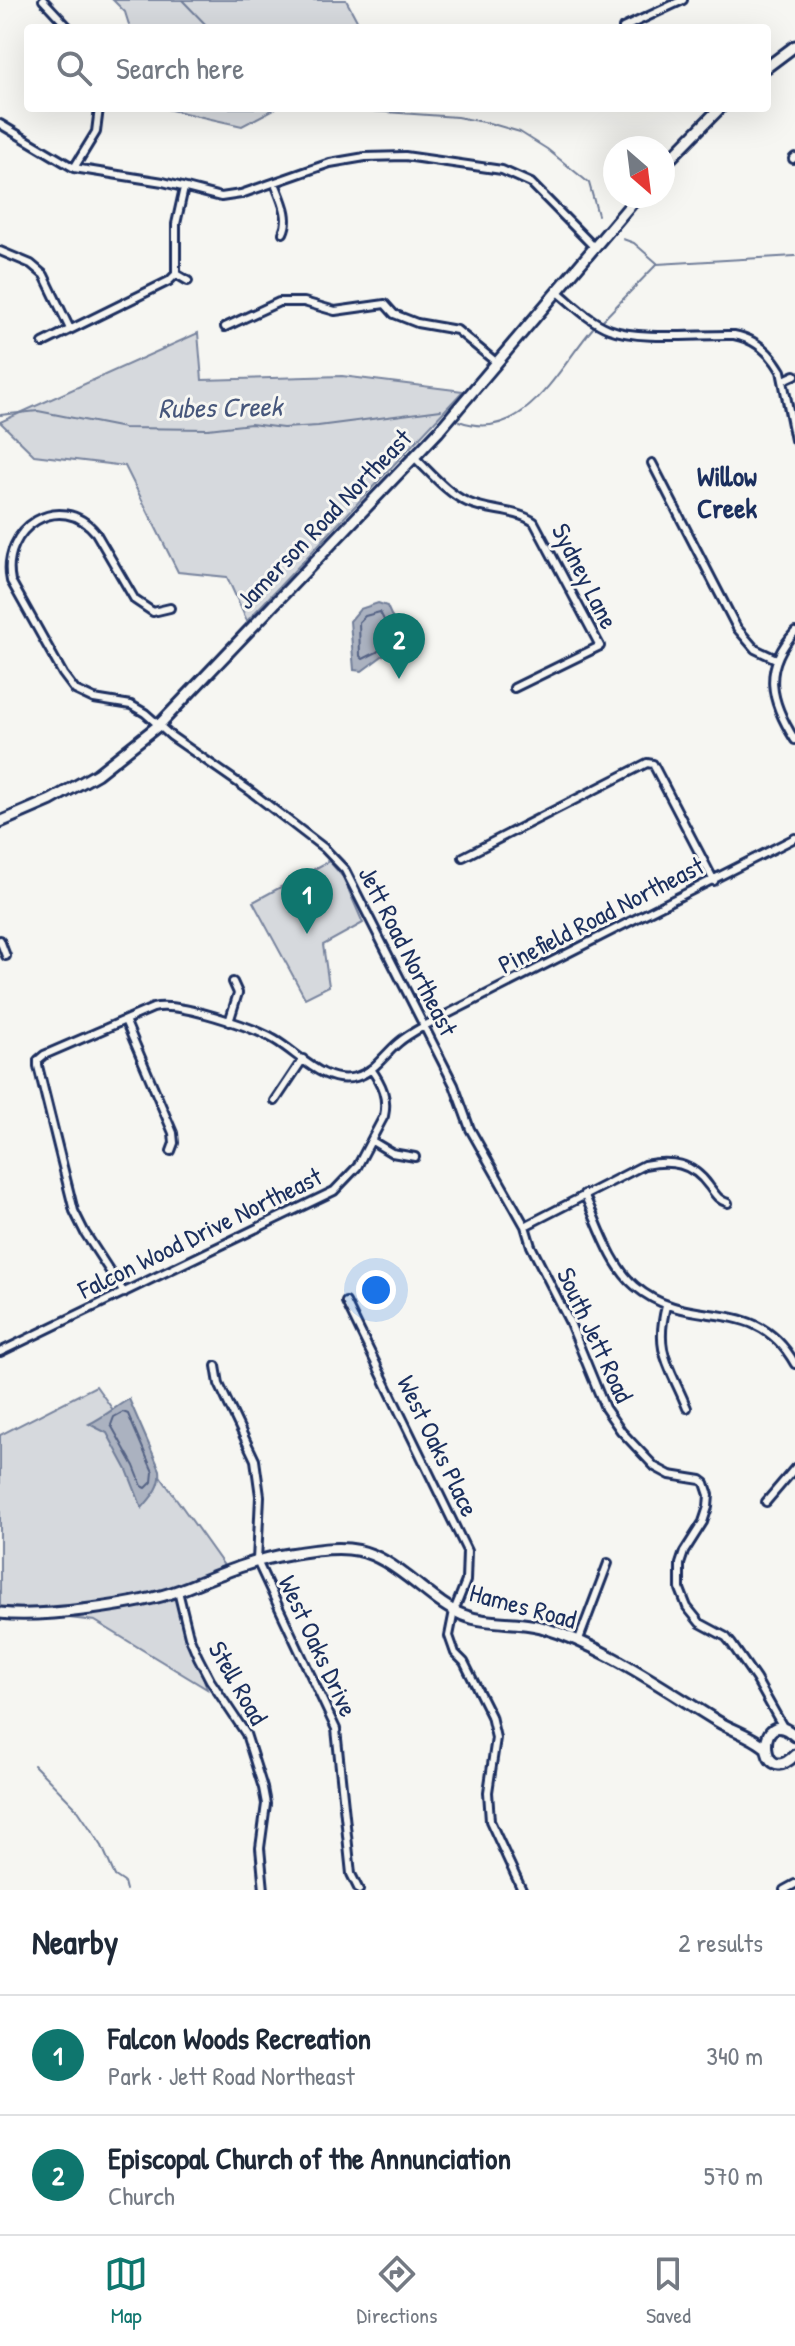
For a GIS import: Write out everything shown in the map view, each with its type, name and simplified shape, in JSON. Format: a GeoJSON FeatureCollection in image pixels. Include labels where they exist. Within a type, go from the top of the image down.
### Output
{"type":"FeatureCollection","features":[{"type":"Feature","properties":{"kind":"street"},"geometry":{"type":"LineString","coordinates":[[43,0],[65,24]]}},
{"type":"Feature","properties":{"kind":"street"},"geometry":{"type":"LineString","coordinates":[[632,24],[683,0]]}},
{"type":"Feature","properties":{"kind":"street"},"geometry":{"type":"LineString","coordinates":[[771,64],[795,46]]}},
{"type":"Feature","properties":{"kind":"street"},"geometry":{"type":"LineString","coordinates":[[74,168],[96,132],[98,112]]}},
{"type":"Feature","properties":{"kind":"street"},"geometry":{"type":"LineString","coordinates":[[675,154],[716,112]]}},
{"type":"Feature","properties":{"kind":"street"},"geometry":{"type":"LineString","coordinates":[[0,124],[74,168],[140,177],[221,197],[241,194],[330,163],[365,157],[405,156],[502,170],[531,183],[595,248]]}},
{"type":"Feature","properties":{"kind":"street"},"geometry":{"type":"LineString","coordinates":[[275,183],[286,215],[287,225],[283,233]]}},
{"type":"Feature","properties":{"kind":"street"},"geometry":{"type":"LineString","coordinates":[[43,343],[169,281],[176,274],[176,224],[184,188]]}},
{"type":"Feature","properties":{"kind":"street","name":"Jamerson Road Northeast"},"geometry":{"type":"LineString","coordinates":[[0,822],[51,800],[97,774],[159,725],[414,457],[628,208]]}},
{"type":"Feature","properties":{"kind":"street"},"geometry":{"type":"LineString","coordinates":[[0,251],[31,264],[44,275],[70,329]]}},
{"type":"Feature","properties":{"kind":"street"},"geometry":{"type":"LineString","coordinates":[[176,274],[188,281]]}},
{"type":"Feature","properties":{"kind":"street"},"geometry":{"type":"LineString","coordinates":[[558,292],[587,316],[616,331],[641,335],[745,338],[769,353],[784,380],[795,440]]}},
{"type":"Feature","properties":{"kind":"street"},"geometry":{"type":"LineString","coordinates":[[225,327],[279,302],[304,302],[335,311],[385,304],[394,314],[417,323],[457,330],[497,363]]}},
{"type":"Feature","properties":{"kind":"street"},"geometry":{"type":"LineString","coordinates":[[784,380],[795,375]]}},
{"type":"Feature","properties":{"kind":"street","name":"Sydney Lane"},"geometry":{"type":"LineString","coordinates":[[414,457],[466,502],[514,513],[534,522],[600,646],[514,688]]}},
{"type":"Feature","properties":{"kind":"street"},"geometry":{"type":"LineString","coordinates":[[652,463],[737,628],[755,649],[776,659]]}},
{"type":"Feature","properties":{"kind":"street","name":"Jett Road Northeast"},"geometry":{"type":"LineString","coordinates":[[170,608],[153,612],[135,600],[96,533],[74,518],[57,515],[36,519],[20,532],[13,543],[8,562],[11,581],[68,681],[84,696],[131,705],[336,859],[345,870],[454,1085],[470,1129],[497,1176]]}},
{"type":"Feature","properties":{"kind":"street"},"geometry":{"type":"LineString","coordinates":[[795,632],[776,659],[772,679],[779,712],[795,740]]}},
{"type":"Feature","properties":{"kind":"street"},"geometry":{"type":"LineString","coordinates":[[463,857],[640,766],[653,764],[714,881]]}},
{"type":"Feature","properties":{"kind":"street","name":"Pinefield Road Northeast"},"geometry":{"type":"LineString","coordinates":[[371,1069],[397,1044],[424,1026],[795,838]]}},
{"type":"Feature","properties":{"kind":"street"},"geometry":{"type":"LineString","coordinates":[[0,940],[6,956]]}},
{"type":"Feature","properties":{"kind":"street"},"geometry":{"type":"LineString","coordinates":[[229,1022],[238,993],[233,982]]}},
{"type":"Feature","properties":{"kind":"street"},"geometry":{"type":"LineString","coordinates":[[124,1293],[74,1211],[38,1060],[153,1008],[170,1005],[266,1035],[325,1074],[338,1079],[353,1078],[371,1069]]}},
{"type":"Feature","properties":{"kind":"street"},"geometry":{"type":"LineString","coordinates":[[125,1020],[173,1133],[171,1151]]}},
{"type":"Feature","properties":{"kind":"street"},"geometry":{"type":"LineString","coordinates":[[275,1101],[303,1059]]}},
{"type":"Feature","properties":{"kind":"street","name":"Falcon Wood Drive Northeast"},"geometry":{"type":"LineString","coordinates":[[0,1352],[334,1191],[357,1167],[386,1107],[383,1089],[371,1069]]}},
{"type":"Feature","properties":{"kind":"street"},"geometry":{"type":"LineString","coordinates":[[372,1141],[392,1153],[415,1157]]}},
{"type":"Feature","properties":{"kind":"street"},"geometry":{"type":"LineString","coordinates":[[525,1226],[644,1165],[666,1161],[681,1163],[693,1171],[706,1181],[719,1200],[728,1203]]}},
{"type":"Feature","properties":{"kind":"street","name":"South Jett Road"},"geometry":{"type":"LineString","coordinates":[[497,1176],[525,1226],[531,1246],[570,1323],[596,1391],[613,1421],[655,1467],[670,1475],[705,1483],[709,1495],[708,1507],[703,1522],[684,1552],[680,1564],[680,1589],[687,1607],[700,1623],[731,1643],[756,1679],[774,1713],[792,1733]]}},
{"type":"Feature","properties":{"kind":"street"},"geometry":{"type":"LineString","coordinates":[[584,1194],[615,1259],[633,1285],[666,1306],[752,1322],[769,1331],[787,1349],[795,1364]]}},
{"type":"Feature","properties":{"kind":"street","name":"West Oaks Place"},"geometry":{"type":"LineString","coordinates":[[346,1302],[467,1551],[466,1581],[454,1611],[449,1636],[455,1653],[464,1662],[491,1716],[496,1738],[488,1792],[490,1821],[522,1890]]}},
{"type":"Feature","properties":{"kind":"street"},"geometry":{"type":"LineString","coordinates":[[666,1306],[661,1327],[662,1353],[687,1408]]}},
{"type":"Feature","properties":{"kind":"street"},"geometry":{"type":"LineString","coordinates":[[216,1366],[219,1384],[255,1460],[260,1496],[257,1561]]}},
{"type":"Feature","properties":{"kind":"street"},"geometry":{"type":"LineString","coordinates":[[766,1502],[795,1468]]}},
{"type":"Feature","properties":{"kind":"street","name":"Hames Road"},"geometry":{"type":"LineString","coordinates":[[0,1613],[101,1607],[178,1591],[257,1561],[314,1550],[363,1550],[401,1571],[454,1611],[480,1619],[538,1627],[578,1642],[651,1679],[721,1724],[750,1736],[765,1747],[774,1760],[785,1762]]}},
{"type":"Feature","properties":{"kind":"street","name":"West Oaks Drive"},"geometry":{"type":"LineString","coordinates":[[257,1561],[336,1729],[351,1874],[359,1890]]}},
{"type":"Feature","properties":{"kind":"street"},"geometry":{"type":"LineString","coordinates":[[578,1642],[608,1563]]}},
{"type":"Feature","properties":{"kind":"street","name":"Stell Road"},"geometry":{"type":"LineString","coordinates":[[178,1591],[189,1636],[198,1657],[246,1734],[263,1788],[266,1804],[260,1848],[264,1890]]}},
{"type":"Feature","properties":{"kind":"street","name":"South Jett Road"},"geometry":{"type":"LineString","coordinates":[[771,1733],[774,1713]]}},
{"type":"Feature","properties":{"kind":"street"},"geometry":{"type":"LineString","coordinates":[[765,1747],[771,1733]]}},
{"type":"Feature","properties":{"kind":"street","name":"Hames Road"},"geometry":{"type":"LineString","coordinates":[[750,1736],[792,1733]]}},
{"type":"Feature","properties":{"kind":"street"},"geometry":{"type":"LineString","coordinates":[[795,1755],[785,1762],[795,1768]]}},
{"type":"Feature","properties":{"kind":"street"},"geometry":{"type":"LineString","coordinates":[[784,1890],[795,1884]]}},
{"type":"Feature","properties":{"kind":"shaded area"},"geometry":{"type":"Polygon","coordinates":[[[113,0],[346,0],[359,24],[129,24],[125,12],[113,0]]]}},
{"type":"Feature","properties":{"kind":"shaded area"},"geometry":{"type":"Polygon","coordinates":[[[180,112],[268,112],[242,126],[180,112]]]}},
{"type":"Feature","properties":{"kind":"shaded area"},"geometry":{"type":"Polygon","coordinates":[[[198,333],[202,380],[342,376],[463,391],[247,621],[227,577],[178,572],[125,466],[34,455],[0,422],[198,333]]]}},
{"type":"Feature","properties":{"kind":"shaded area"},"geometry":{"type":"Polygon","coordinates":[[[329,861],[343,877],[363,923],[323,945],[329,986],[305,998],[253,902],[329,861]]]}},
{"type":"Feature","properties":{"kind":"shaded area"},"geometry":{"type":"Polygon","coordinates":[[[96,1386],[230,1574],[177,1593],[207,1689],[95,1621],[0,1610],[0,1435],[96,1386]]]}},
{"type":"Feature","properties":{"kind":"water"},"geometry":{"type":"Polygon","coordinates":[[[378,603],[387,606],[395,624],[397,645],[362,671],[354,670],[350,621],[360,609],[378,603]]]}},
{"type":"Feature","properties":{"kind":"water"},"geometry":{"type":"Polygon","coordinates":[[[129,1399],[160,1470],[158,1486],[142,1508],[127,1470],[107,1433],[89,1424],[129,1399]]]}},
{"type":"Feature","properties":{"kind":"waterway"},"geometry":{"type":"LineString","coordinates":[[182,0],[205,24]]}},
{"type":"Feature","properties":{"kind":"waterway"},"geometry":{"type":"LineString","coordinates":[[385,112],[457,117],[520,132],[589,183],[598,215]]}},
{"type":"Feature","properties":{"kind":"waterway"},"geometry":{"type":"LineString","coordinates":[[623,239],[634,243],[657,263]]}},
{"type":"Feature","properties":{"kind":"waterway","name":"Rubes Creek"},"geometry":{"type":"LineString","coordinates":[[602,321],[657,264],[795,256]]}},
{"type":"Feature","properties":{"kind":"waterway","name":"Rubes Creek"},"geometry":{"type":"LineString","coordinates":[[459,421],[482,425],[503,422],[521,412],[553,381],[593,328]]}},
{"type":"Feature","properties":{"kind":"waterway","name":"Rubes Creek"},"geometry":{"type":"LineString","coordinates":[[0,415],[38,411],[124,428],[208,429],[251,424],[283,428],[318,426],[441,410]]}},
{"type":"Feature","properties":{"kind":"waterway"},"geometry":{"type":"LineString","coordinates":[[34,1765],[77,1809],[102,1846],[115,1876],[124,1882],[126,1890]]}},
{"type":"Feature","properties":{"kind":"place","name":"Episcopal Church of the Annunciation"},"geometry":{"type":"Point","coordinates":[399,679]}},
{"type":"Feature","properties":{"kind":"place","name":"Falcon Woods Recreation"},"geometry":{"type":"Point","coordinates":[307,934]}},
{"type":"Feature","properties":{"kind":"district","name":"Willow Creek"},"geometry":{"type":"Point","coordinates":[727,492]}}]}
